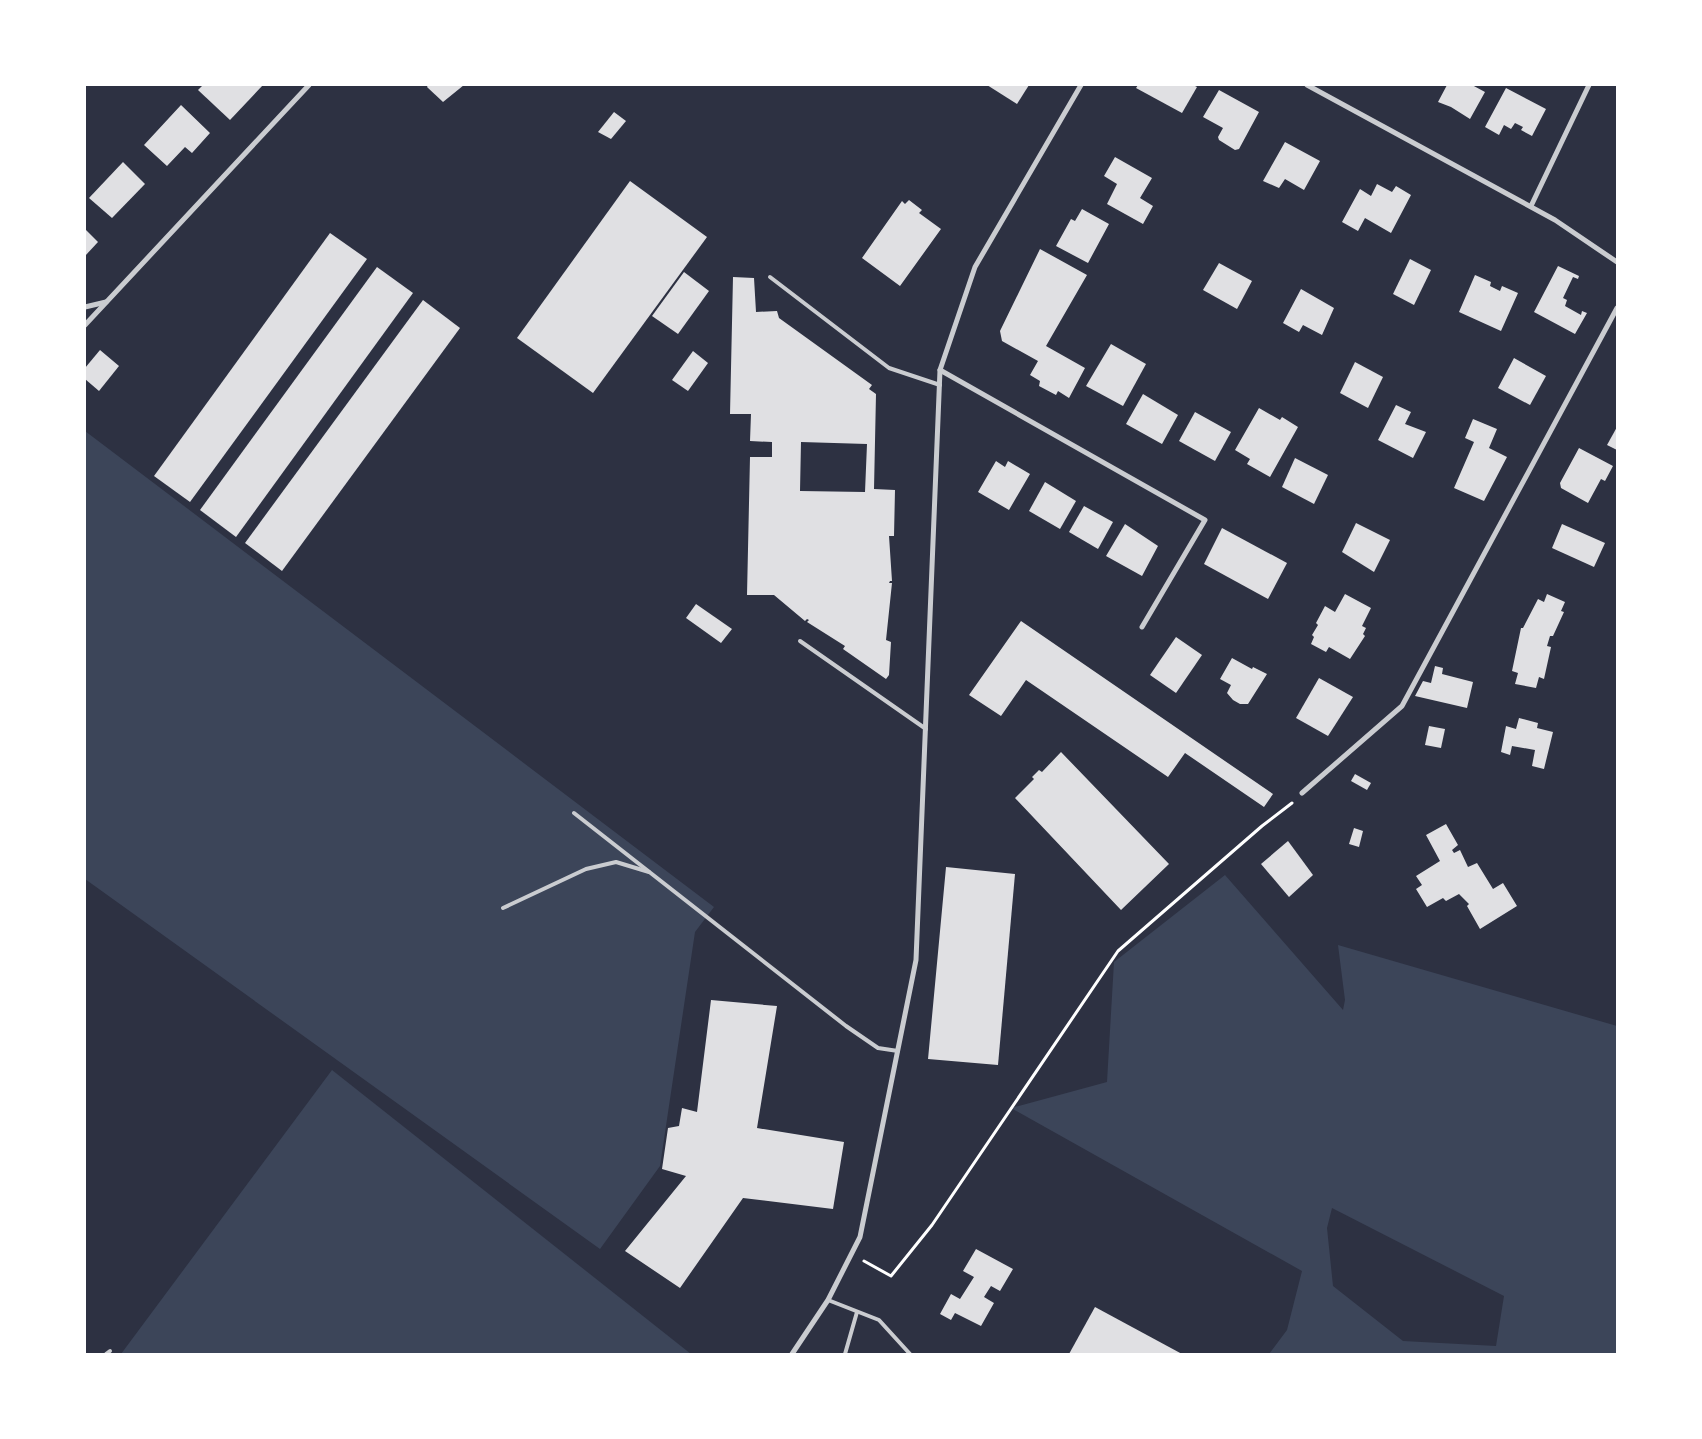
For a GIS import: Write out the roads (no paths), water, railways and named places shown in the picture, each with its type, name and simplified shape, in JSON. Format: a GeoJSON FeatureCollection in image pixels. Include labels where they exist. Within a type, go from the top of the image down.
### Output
{"type":"FeatureCollection","features":[{"type":"Feature","properties":{"kind":"street"},"geometry":{"type":"LineString","coordinates":[[85,325],[309,85]]}},
{"type":"Feature","properties":{"kind":"street"},"geometry":{"type":"LineString","coordinates":[[792,1354],[828,1300],[860,1237],[916,960],[940,370],[975,267],[1082,85]]}},
{"type":"Feature","properties":{"kind":"street"},"geometry":{"type":"LineString","coordinates":[[1307,85],[1531,206],[1617,262]]}},
{"type":"Feature","properties":{"kind":"street"},"geometry":{"type":"LineString","coordinates":[[1531,206],[1589,85]]}},
{"type":"Feature","properties":{"kind":"street"},"geometry":{"type":"LineString","coordinates":[[85,307],[107,302]]}},
{"type":"Feature","properties":{"kind":"street"},"geometry":{"type":"LineString","coordinates":[[1303,793],[1402,706],[1617,308]]}},
{"type":"Feature","properties":{"kind":"street"},"geometry":{"type":"LineString","coordinates":[[940,370],[1205,520],[1142,627]]}},
{"type":"Feature","properties":{"kind":"lane"},"geometry":{"type":"LineString","coordinates":[[770,277],[889,368],[940,385]]}},
{"type":"Feature","properties":{"kind":"lane"},"geometry":{"type":"LineString","coordinates":[[800,642],[926,729]]}},
{"type":"Feature","properties":{"kind":"lane"},"geometry":{"type":"LineString","coordinates":[[574,813],[846,1026],[878,1048],[898,1051]]}},
{"type":"Feature","properties":{"kind":"lane"},"geometry":{"type":"LineString","coordinates":[[503,908],[586,868],[616,862],[651,872]]}},
{"type":"Feature","properties":{"kind":"lane"},"geometry":{"type":"LineString","coordinates":[[828,1300],[879,1320],[910,1354]]}},
{"type":"Feature","properties":{"kind":"lane"},"geometry":{"type":"LineString","coordinates":[[845,1354],[857,1312]]}}]}
